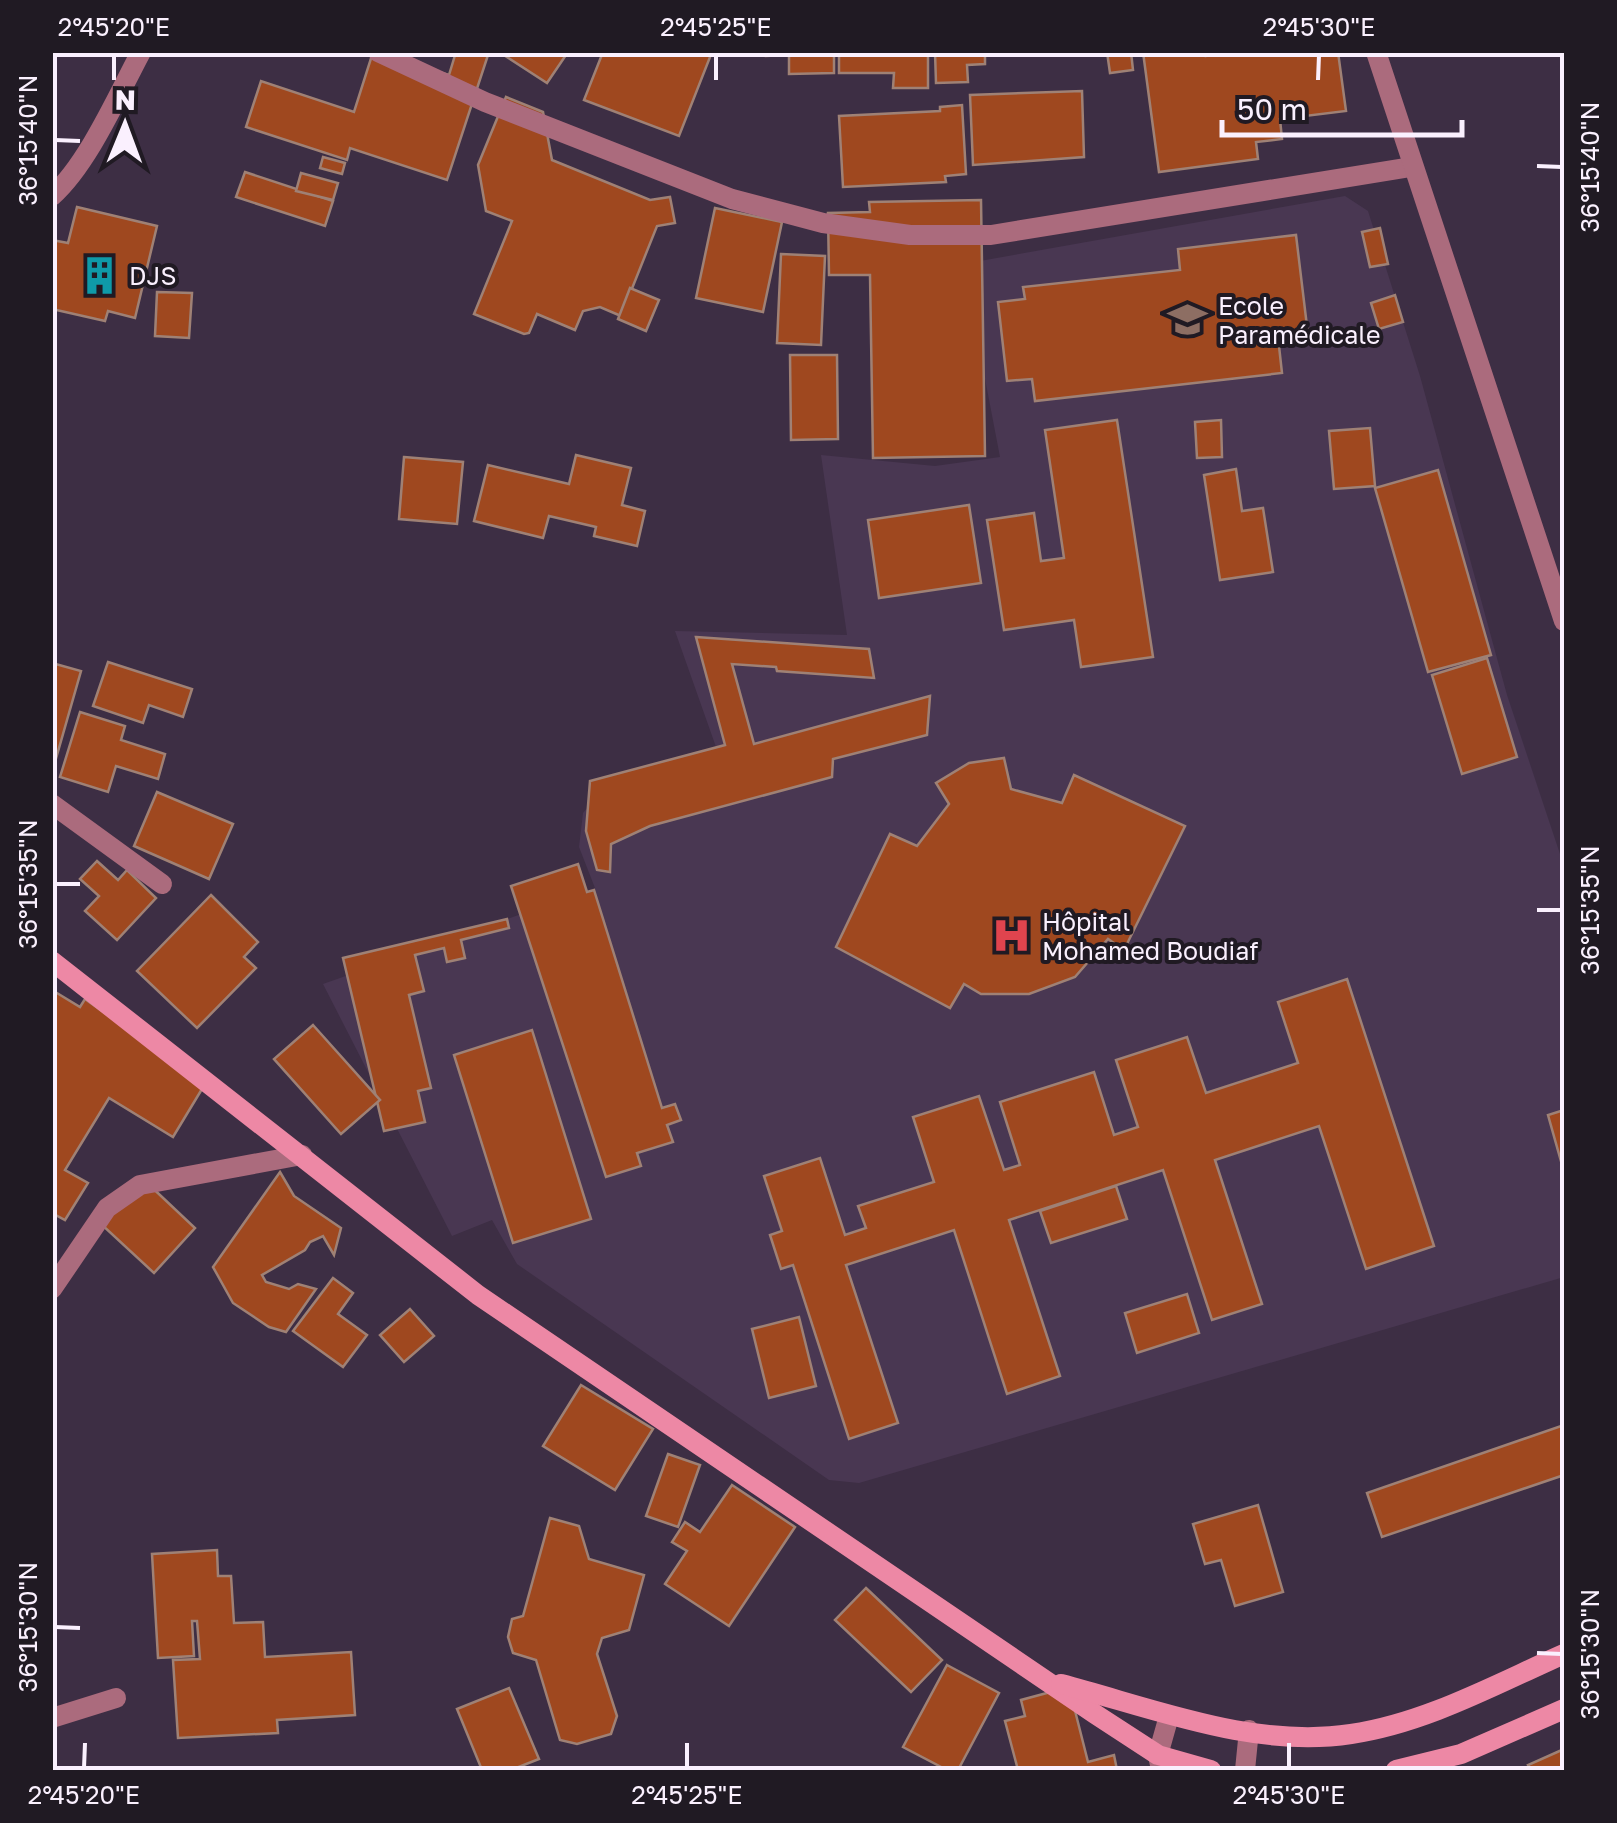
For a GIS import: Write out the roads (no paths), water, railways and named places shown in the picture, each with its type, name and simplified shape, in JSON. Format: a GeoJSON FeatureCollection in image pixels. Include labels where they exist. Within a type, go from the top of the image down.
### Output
{"type":"FeatureCollection","features":[{"type":"Feature","properties":{"kind":"main road"},"geometry":{"type":"LineString","coordinates":[[52,960],[478,1294],[1045,1680],[1160,1763],[1210,1770]]}},
{"type":"Feature","properties":{"kind":"main road"},"geometry":{"type":"LineString","coordinates":[[1045,1680],[1142,1705],[1168,1716],[1280,1735],[1350,1734],[1422,1716],[1564,1654]]}},
{"type":"Feature","properties":{"kind":"main road"},"geometry":{"type":"LineString","coordinates":[[1396,1770],[1461,1754],[1564,1709]]}},
{"type":"Feature","properties":{"kind":"street"},"geometry":{"type":"LineString","coordinates":[[52,196],[97,134],[141,52]]}},
{"type":"Feature","properties":{"kind":"street"},"geometry":{"type":"LineString","coordinates":[[378,52],[485,102],[732,199],[823,224],[910,234],[992,235],[1412,167]]}},
{"type":"Feature","properties":{"kind":"street"},"geometry":{"type":"LineString","coordinates":[[1376,52],[1564,621]]}},
{"type":"Feature","properties":{"kind":"street"},"geometry":{"type":"LineString","coordinates":[[52,804],[162,884]]}},
{"type":"Feature","properties":{"kind":"street"},"geometry":{"type":"LineString","coordinates":[[52,1289],[107,1208],[140,1185],[302,1155]]}},
{"type":"Feature","properties":{"kind":"street"},"geometry":{"type":"LineString","coordinates":[[52,1718],[116,1698]]}},
{"type":"Feature","properties":{"kind":"street"},"geometry":{"type":"LineString","coordinates":[[1160,1763],[1168,1716]]}},
{"type":"Feature","properties":{"kind":"street"},"geometry":{"type":"LineString","coordinates":[[1246,1770],[1249,1730]]}},
{"type":"Feature","properties":{"kind":"street"},"geometry":{"type":"LineString","coordinates":[[1427,1770],[1461,1754]]}},
{"type":"Feature","properties":{"kind":"place","name":"DJS"},"geometry":{"type":"Point","coordinates":[99,276]}},
{"type":"Feature","properties":{"kind":"place","name":"Ecole Paramédicale"},"geometry":{"type":"Point","coordinates":[1188,320]}},
{"type":"Feature","properties":{"kind":"place","name":"Hôpital Mohamed Boudiaf"},"geometry":{"type":"Point","coordinates":[1012,936]}}]}
